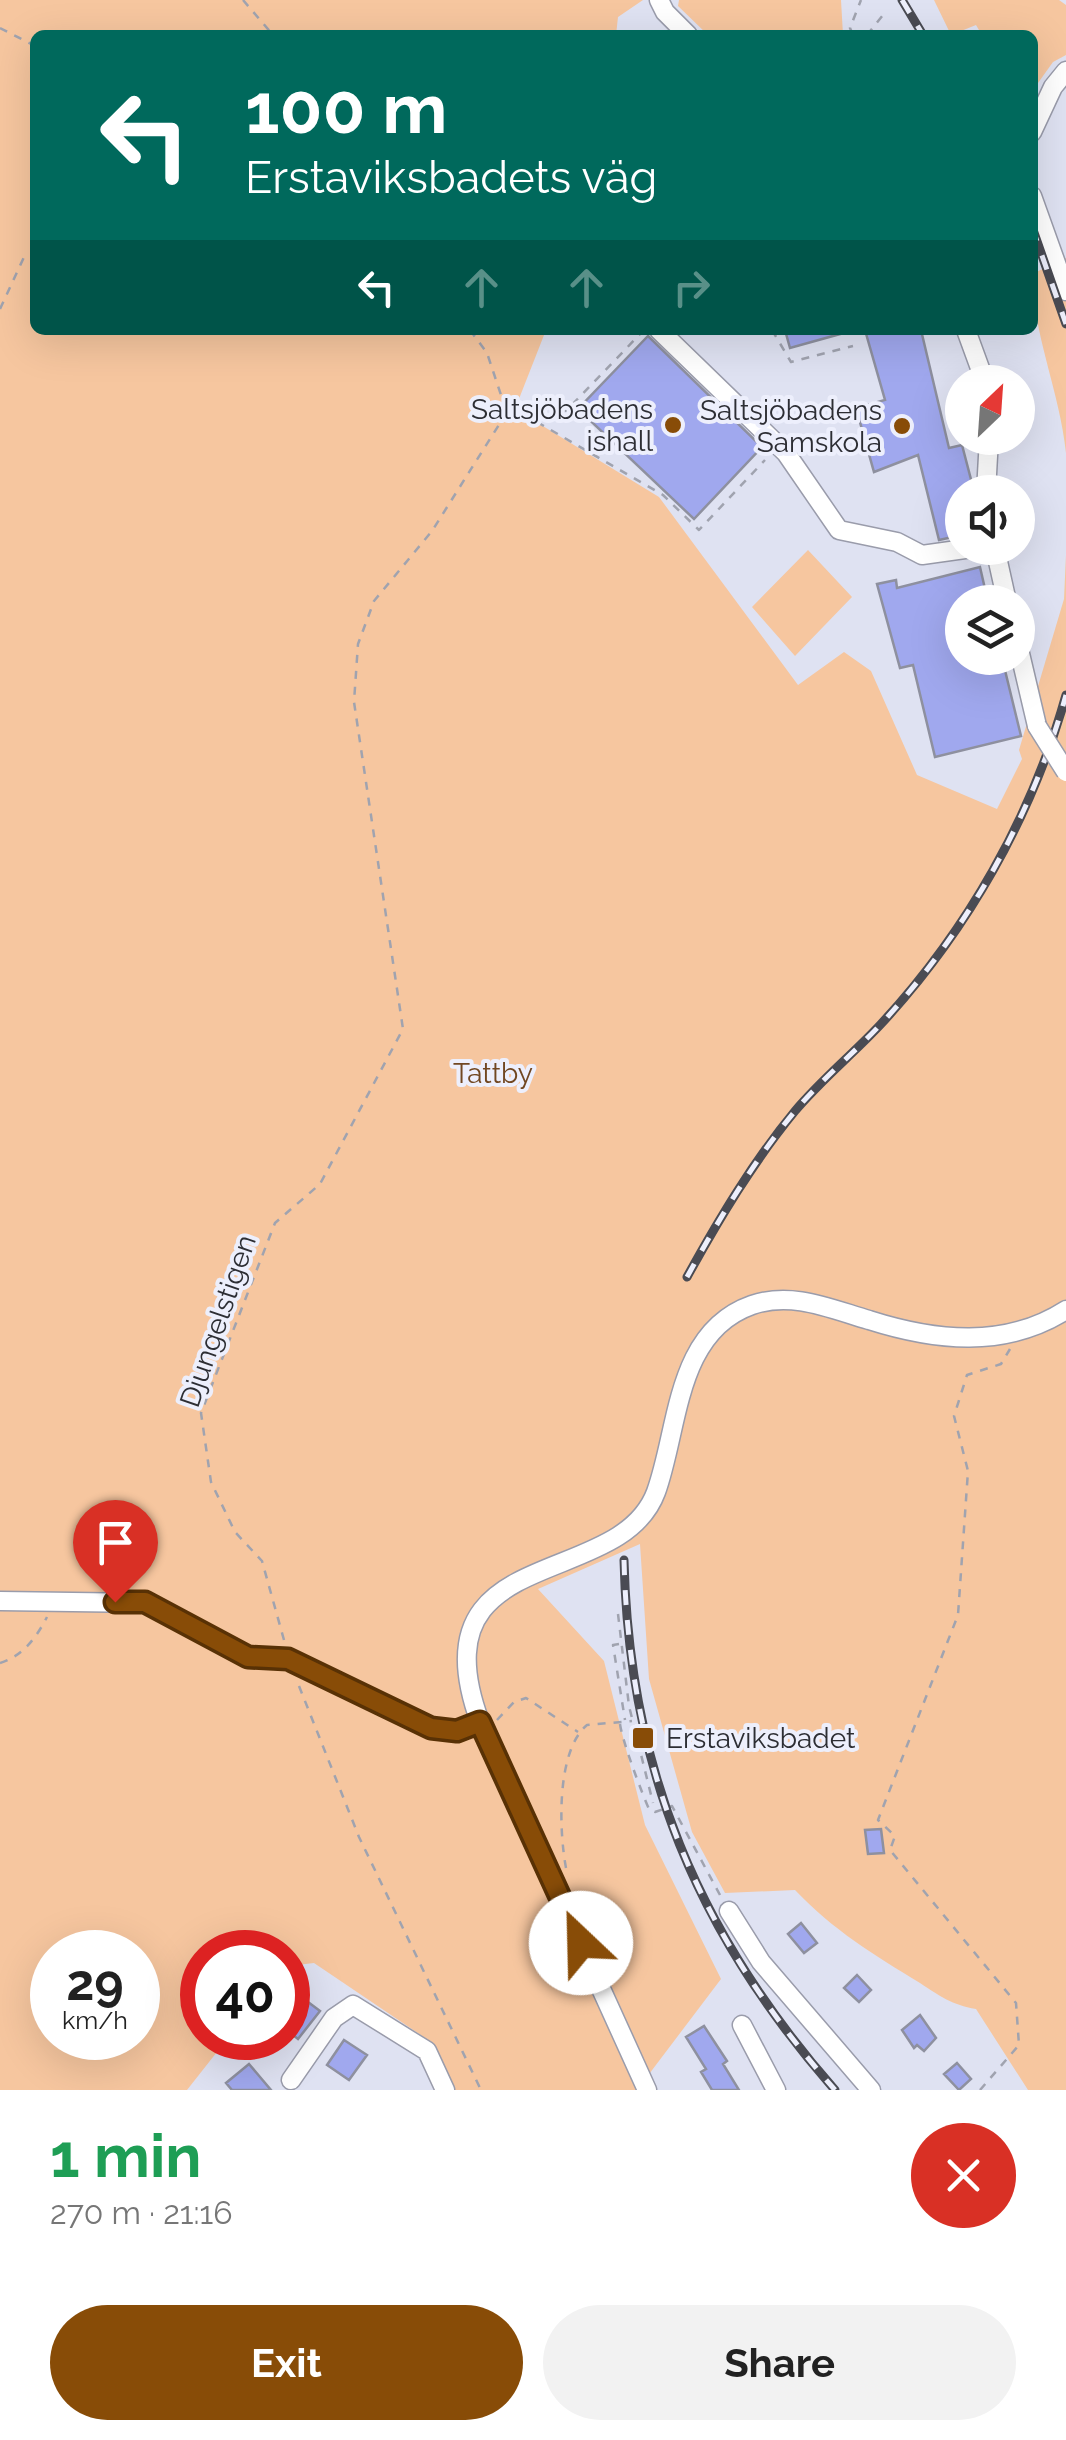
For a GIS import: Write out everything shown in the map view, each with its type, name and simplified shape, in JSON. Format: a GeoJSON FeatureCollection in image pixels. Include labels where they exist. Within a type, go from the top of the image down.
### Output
{"type":"FeatureCollection","features":[{"type":"Feature","properties":{"kind":"street"},"geometry":{"type":"LineString","coordinates":[[659,0],[684,30]]}},
{"type":"Feature","properties":{"kind":"street"},"geometry":{"type":"LineString","coordinates":[[1038,119],[1053,87],[1066,72]]}},
{"type":"Feature","properties":{"kind":"street"},"geometry":{"type":"LineString","coordinates":[[1038,213],[1066,291]]}},
{"type":"Feature","properties":{"kind":"street"},"geometry":{"type":"LineString","coordinates":[[665,335],[778,446],[839,530],[897,542],[922,554],[945,551]]}},
{"type":"Feature","properties":{"kind":"street"},"geometry":{"type":"LineString","coordinates":[[968,335],[979,365]]}},
{"type":"Feature","properties":{"kind":"street"},"geometry":{"type":"LineString","coordinates":[[1025,675],[1037,726],[1066,772]]}},
{"type":"Feature","properties":{"kind":"street"},"geometry":{"type":"LineString","coordinates":[[648,2090],[466,1680],[466,1657],[480,1617],[502,1591],[546,1567],[622,1537],[646,1515],[686,1379],[700,1347],[724,1320],[756,1304],[806,1300],[934,1337],[999,1337],[1066,1310]]}},
{"type":"Feature","properties":{"kind":"street"},"geometry":{"type":"LineString","coordinates":[[0,1601],[145,1602],[248,1657],[288,1659],[431,1728],[457,1731],[486,1724]]}},
{"type":"Feature","properties":{"kind":"street"},"geometry":{"type":"LineString","coordinates":[[729,1911],[782,1988],[871,2090]]}},
{"type":"Feature","properties":{"kind":"street"},"geometry":{"type":"LineString","coordinates":[[291,2080],[334,2018],[353,2005],[427,2051],[445,2090]]}},
{"type":"Feature","properties":{"kind":"street"},"geometry":{"type":"LineString","coordinates":[[742,2025],[776,2090]]}},
{"type":"Feature","properties":{"kind":"path"},"geometry":{"type":"LineString","coordinates":[[243,0],[269,30]]}},
{"type":"Feature","properties":{"kind":"path"},"geometry":{"type":"LineString","coordinates":[[851,30],[861,0]]}},
{"type":"Feature","properties":{"kind":"path"},"geometry":{"type":"LineString","coordinates":[[871,30],[887,10]]}},
{"type":"Feature","properties":{"kind":"path"},"geometry":{"type":"LineString","coordinates":[[0,28],[30,43]]}},
{"type":"Feature","properties":{"kind":"path"},"geometry":{"type":"LineString","coordinates":[[0,309],[24,257],[30,256]]}},
{"type":"Feature","properties":{"kind":"path"},"geometry":{"type":"LineString","coordinates":[[474,335],[487,353],[507,412],[536,422],[663,495],[699,530],[778,446]]}},
{"type":"Feature","properties":{"kind":"path"},"geometry":{"type":"LineString","coordinates":[[536,422],[567,410],[639,335]]}},
{"type":"Feature","properties":{"kind":"path"},"geometry":{"type":"LineString","coordinates":[[775,335],[792,362],[853,346]]}},
{"type":"Feature","properties":{"kind":"path","name":"Djungelstigen"},"geometry":{"type":"LineString","coordinates":[[480,2090],[358,1837],[288,1659],[262,1561],[235,1532],[211,1482],[201,1413],[274,1223],[320,1184],[403,1029],[354,702],[358,644],[374,601],[432,532],[507,412]]}},
{"type":"Feature","properties":{"kind":"path"},"geometry":{"type":"LineString","coordinates":[[980,2090],[1019,2045],[1016,2003],[890,1850],[895,1836],[878,1820],[958,1615],[968,1471],[954,1416],[967,1375],[1001,1364],[1020,1330]]}},
{"type":"Feature","properties":{"kind":"path"},"geometry":{"type":"LineString","coordinates":[[0,1664],[12,1659],[37,1637],[55,1602]]}},
{"type":"Feature","properties":{"kind":"path"},"geometry":{"type":"LineString","coordinates":[[618,1614],[632,1721],[653,1802]]}},
{"type":"Feature","properties":{"kind":"path"},"geometry":{"type":"LineString","coordinates":[[620,1644],[613,1645],[622,1740],[631,1752],[648,1809],[655,1812],[672,1806],[729,1911]]}},
{"type":"Feature","properties":{"kind":"path"},"geometry":{"type":"LineString","coordinates":[[486,1724],[514,1702],[526,1698],[578,1732]]}},
{"type":"Feature","properties":{"kind":"path"},"geometry":{"type":"LineString","coordinates":[[578,1732],[610,1719],[632,1721]]}},
{"type":"Feature","properties":{"kind":"path"},"geometry":{"type":"LineString","coordinates":[[570,1884],[560,1798],[578,1732]]}},
{"type":"Feature","properties":{"kind":"green space","name":"Tattby"},"geometry":{"type":"Polygon","coordinates":[[[0,0],[643,0],[618,17],[617,30],[30,30],[30,335],[544,335],[515,409],[659,497],[798,685],[844,652],[871,671],[917,775],[997,809],[1022,759],[1019,750],[1064,599],[1066,555],[1066,2090],[1028,2090],[976,2009],[946,1999],[870,1952],[795,1890],[725,1893],[692,1832],[649,1679],[640,1544],[538,1589],[604,1661],[645,1825],[721,1979],[637,2090],[454,2090],[434,2044],[310,1963],[310,1930],[180,1930],[180,2060],[211,2060],[187,2090],[0,2090],[0,0]]]}},
{"type":"Feature","properties":{"kind":"green space"},"geometry":{"type":"Polygon","coordinates":[[[679,0],[841,0],[843,30],[703,30],[678,6],[679,0]]]}},
{"type":"Feature","properties":{"kind":"green space"},"geometry":{"type":"Polygon","coordinates":[[[934,0],[1059,0],[1066,5],[1066,55],[1053,62],[1038,83],[1038,30],[979,30],[976,25],[949,30],[934,0]]]}},
{"type":"Feature","properties":{"kind":"green space"},"geometry":{"type":"Polygon","coordinates":[[[1066,258],[1066,453],[1038,323],[1038,271],[1066,258]]]}},
{"type":"Feature","properties":{"kind":"green space"},"geometry":{"type":"Polygon","coordinates":[[[808,550],[852,597],[795,656],[752,607],[808,550]]]}},
{"type":"Feature","properties":{"kind":"building"},"geometry":{"type":"Polygon","coordinates":[[[786,335],[836,335],[790,348],[786,335]]]}},
{"type":"Feature","properties":{"kind":"building","name":"Saltsjöbadens Samskola"},"geometry":{"type":"Polygon","coordinates":[[[866,335],[922,335],[945,431],[945,455],[965,455],[970,475],[945,475],[945,539],[939,540],[918,455],[874,472],[856,408],[885,400],[866,335]]]}},
{"type":"Feature","properties":{"kind":"building","name":"Saltsjöbadens ishall"},"geometry":{"type":"Polygon","coordinates":[[[648,336],[762,447],[694,519],[578,409],[648,336]]]}},
{"type":"Feature","properties":{"kind":"building"},"geometry":{"type":"Polygon","coordinates":[[[980,567],[984,585],[945,585],[945,675],[1006,675],[1021,736],[935,757],[913,665],[900,668],[877,584],[896,580],[897,588],[980,567]]]}},
{"type":"Feature","properties":{"kind":"building"},"geometry":{"type":"Polygon","coordinates":[[[881,1829],[884,1853],[868,1854],[865,1830],[881,1829]]]}},
{"type":"Feature","properties":{"kind":"building"},"geometry":{"type":"Polygon","coordinates":[[[801,1923],[817,1943],[804,1953],[788,1934],[801,1923]]]}},
{"type":"Feature","properties":{"kind":"building"},"geometry":{"type":"Polygon","coordinates":[[[857,1975],[871,1990],[859,2002],[844,1988],[857,1975]]]}},
{"type":"Feature","properties":{"kind":"building"},"geometry":{"type":"Polygon","coordinates":[[[310,2004],[320,2011],[310,2024],[310,2004]]]}},
{"type":"Feature","properties":{"kind":"building"},"geometry":{"type":"Polygon","coordinates":[[[920,2015],[936,2038],[924,2051],[917,2045],[914,2048],[902,2030],[920,2015]]]}},
{"type":"Feature","properties":{"kind":"building"},"geometry":{"type":"Polygon","coordinates":[[[704,2026],[727,2061],[723,2064],[739,2090],[712,2090],[701,2072],[706,2069],[686,2037],[704,2026]]]}},
{"type":"Feature","properties":{"kind":"building"},"geometry":{"type":"Polygon","coordinates":[[[344,2040],[367,2055],[349,2080],[327,2065],[344,2040]]]}},
{"type":"Feature","properties":{"kind":"building"},"geometry":{"type":"Polygon","coordinates":[[[957,2063],[971,2079],[959,2090],[944,2074],[957,2063]]]}},
{"type":"Feature","properties":{"kind":"building"},"geometry":{"type":"Polygon","coordinates":[[[249,2064],[271,2090],[232,2090],[226,2083],[249,2064]]]}},
{"type":"Feature","properties":{"kind":"railway"},"geometry":{"type":"LineString","coordinates":[[902,0],[920,30]]}},
{"type":"Feature","properties":{"kind":"railway"},"geometry":{"type":"LineString","coordinates":[[1038,244],[1066,324]]}},
{"type":"Feature","properties":{"kind":"railway"},"geometry":{"type":"LineString","coordinates":[[687,1277],[737,1191],[780,1130],[912,988],[968,911],[1035,785],[1066,695]]}},
{"type":"Feature","properties":{"kind":"railway"},"geometry":{"type":"LineString","coordinates":[[624,1560],[629,1636],[640,1709],[657,1778],[680,1845],[709,1908],[745,1970],[835,2090]]}},
{"type":"Feature","properties":{"kind":"place","name":"Saltsjöbadens ishall"},"geometry":{"type":"Point","coordinates":[673,425]}},
{"type":"Feature","properties":{"kind":"place","name":"Saltsjöbadens Samskola"},"geometry":{"type":"Point","coordinates":[902,426]}},
{"type":"Feature","properties":{"kind":"place","name":"Erstaviksbadet"},"geometry":{"type":"Point","coordinates":[643,1738]}},
{"type":"Feature","properties":{"kind":"route"},"geometry":{"type":"LineString","coordinates":[[115,1602],[145,1602],[248,1657],[288,1659],[404,1719],[431,1728],[457,1731],[480,1722],[581,1943]]}}]}
